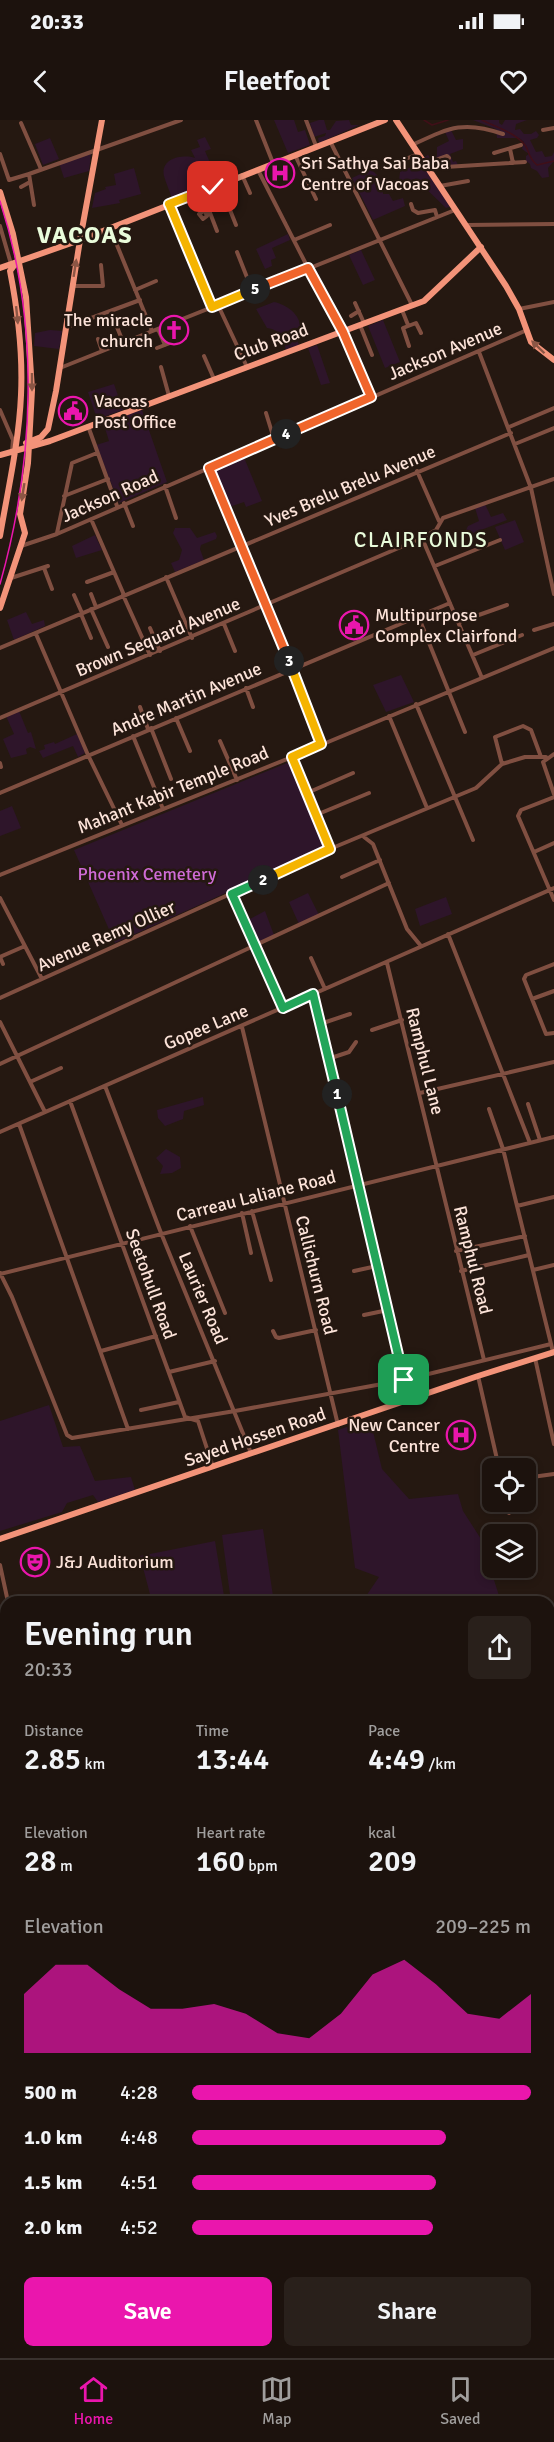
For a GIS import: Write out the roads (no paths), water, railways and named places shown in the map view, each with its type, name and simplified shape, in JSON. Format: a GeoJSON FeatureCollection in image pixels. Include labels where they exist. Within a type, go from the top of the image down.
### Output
{"type":"FeatureCollection","features":[{"type":"Feature","properties":{"kind":"street"},"geometry":{"type":"LineString","coordinates":[[0,455],[29,444],[48,429],[102,120]]}},
{"type":"Feature","properties":{"kind":"street"},"geometry":{"type":"LineString","coordinates":[[0,154],[9,180],[181,120]]}},
{"type":"Feature","properties":{"kind":"street"},"geometry":{"type":"LineString","coordinates":[[256,120],[273,163]]}},
{"type":"Feature","properties":{"kind":"street"},"geometry":{"type":"LineString","coordinates":[[306,120],[316,146]]}},
{"type":"Feature","properties":{"kind":"street"},"geometry":{"type":"LineString","coordinates":[[1,268],[11,268],[20,261],[80,240],[385,120]]}},
{"type":"Feature","properties":{"kind":"street"},"geometry":{"type":"LineString","coordinates":[[396,120],[467,225],[519,309],[531,342],[537,349],[554,360]]}},
{"type":"Feature","properties":{"kind":"street"},"geometry":{"type":"LineString","coordinates":[[21,123],[41,169]]}},
{"type":"Feature","properties":{"kind":"street"},"geometry":{"type":"LineString","coordinates":[[412,145],[453,126],[465,123],[477,124],[503,134]]}},
{"type":"Feature","properties":{"kind":"street"},"geometry":{"type":"LineString","coordinates":[[543,130],[554,128]]}},
{"type":"Feature","properties":{"kind":"street"},"geometry":{"type":"LineString","coordinates":[[330,141],[412,306]]}},
{"type":"Feature","properties":{"kind":"street"},"geometry":{"type":"LineString","coordinates":[[494,153],[521,145]]}},
{"type":"Feature","properties":{"kind":"street"},"geometry":{"type":"LineString","coordinates":[[510,149],[513,163]]}},
{"type":"Feature","properties":{"kind":"street"},"geometry":{"type":"LineString","coordinates":[[295,154],[316,199]]}},
{"type":"Feature","properties":{"kind":"street"},"geometry":{"type":"LineString","coordinates":[[383,168],[418,154]]}},
{"type":"Feature","properties":{"kind":"street"},"geometry":{"type":"LineString","coordinates":[[427,166],[447,156],[449,158]]}},
{"type":"Feature","properties":{"kind":"street"},"geometry":{"type":"LineString","coordinates":[[427,166],[525,162]]}},
{"type":"Feature","properties":{"kind":"street"},"geometry":{"type":"LineString","coordinates":[[258,169],[343,332],[371,397]]}},
{"type":"Feature","properties":{"kind":"street"},"geometry":{"type":"LineString","coordinates":[[29,174],[34,205]]}},
{"type":"Feature","properties":{"kind":"street"},"geometry":{"type":"LineString","coordinates":[[242,175],[250,193]]}},
{"type":"Feature","properties":{"kind":"street"},"geometry":{"type":"LineString","coordinates":[[440,186],[468,181]]}},
{"type":"Feature","properties":{"kind":"street"},"geometry":{"type":"LineString","coordinates":[[21,187],[30,182]]}},
{"type":"Feature","properties":{"kind":"street"},"geometry":{"type":"LineString","coordinates":[[220,184],[236,225]]}},
{"type":"Feature","properties":{"kind":"street"},"geometry":{"type":"LineString","coordinates":[[0,192],[20,261],[30,330],[32,375],[29,444],[20,513],[25,533],[0,609]]}},
{"type":"Feature","properties":{"kind":"street"},"geometry":{"type":"LineString","coordinates":[[200,192],[205,210]]}},
{"type":"Feature","properties":{"kind":"street"},"geometry":{"type":"LineString","coordinates":[[200,192],[217,231]]}},
{"type":"Feature","properties":{"kind":"street"},"geometry":{"type":"LineString","coordinates":[[169,204],[212,307]]}},
{"type":"Feature","properties":{"kind":"street"},"geometry":{"type":"LineString","coordinates":[[411,204],[413,210],[418,213],[435,210],[437,217]]}},
{"type":"Feature","properties":{"kind":"street"},"geometry":{"type":"LineString","coordinates":[[60,368],[456,209]]}},
{"type":"Feature","properties":{"kind":"street"},"geometry":{"type":"LineString","coordinates":[[467,225],[554,224]]}},
{"type":"Feature","properties":{"kind":"street"},"geometry":{"type":"LineString","coordinates":[[294,240],[330,225]]}},
{"type":"Feature","properties":{"kind":"street"},"geometry":{"type":"LineString","coordinates":[[0,226],[11,268],[22,363],[21,396],[0,536]]}},
{"type":"Feature","properties":{"kind":"street"},"geometry":{"type":"LineString","coordinates":[[472,233],[478,226]]}},
{"type":"Feature","properties":{"kind":"street"},"geometry":{"type":"LineString","coordinates":[[110,227],[135,290],[155,330],[168,344],[157,348]]}},
{"type":"Feature","properties":{"kind":"street","name":"Club Road"},"geometry":{"type":"LineString","coordinates":[[29,444],[57,438],[412,306],[432,296],[452,273],[481,247]]}},
{"type":"Feature","properties":{"kind":"street"},"geometry":{"type":"LineString","coordinates":[[237,252],[252,291]]}},
{"type":"Feature","properties":{"kind":"street"},"geometry":{"type":"LineString","coordinates":[[73,286],[103,286],[101,265]]}},
{"type":"Feature","properties":{"kind":"street"},"geometry":{"type":"LineString","coordinates":[[135,290],[156,281]]}},
{"type":"Feature","properties":{"kind":"street"},"geometry":{"type":"LineString","coordinates":[[66,327],[140,300]]}},
{"type":"Feature","properties":{"kind":"street"},"geometry":{"type":"LineString","coordinates":[[519,309],[554,302]]}},
{"type":"Feature","properties":{"kind":"street"},"geometry":{"type":"LineString","coordinates":[[355,303],[372,355]]}},
{"type":"Feature","properties":{"kind":"street"},"geometry":{"type":"LineString","coordinates":[[218,304],[247,368]]}},
{"type":"Feature","properties":{"kind":"street"},"geometry":{"type":"LineString","coordinates":[[402,310],[408,325]]}},
{"type":"Feature","properties":{"kind":"street"},"geometry":{"type":"LineString","coordinates":[[351,316],[359,311]]}},
{"type":"Feature","properties":{"kind":"street"},"geometry":{"type":"LineString","coordinates":[[177,321],[184,339]]}},
{"type":"Feature","properties":{"kind":"street"},"geometry":{"type":"LineString","coordinates":[[409,346],[402,329],[416,323],[421,333]]}},
{"type":"Feature","properties":{"kind":"street"},"geometry":{"type":"LineString","coordinates":[[117,327],[123,342]]}},
{"type":"Feature","properties":{"kind":"street","name":"Jackson Avenue"},"geometry":{"type":"LineString","coordinates":[[209,468],[527,330]]}},
{"type":"Feature","properties":{"kind":"street"},"geometry":{"type":"LineString","coordinates":[[98,339],[102,351]]}},
{"type":"Feature","properties":{"kind":"street"},"geometry":{"type":"LineString","coordinates":[[479,352],[531,488],[554,594]]}},
{"type":"Feature","properties":{"kind":"street"},"geometry":{"type":"LineString","coordinates":[[204,356],[214,380]]}},
{"type":"Feature","properties":{"kind":"street"},"geometry":{"type":"LineString","coordinates":[[161,366],[169,397]]}},
{"type":"Feature","properties":{"kind":"street","name":"Yves Brelu Brelu Avenue"},"geometry":{"type":"LineString","coordinates":[[0,648],[417,471],[554,408]]}},
{"type":"Feature","properties":{"kind":"street"},"geometry":{"type":"LineString","coordinates":[[0,410],[13,440],[14,450]]}},
{"type":"Feature","properties":{"kind":"street"},"geometry":{"type":"LineString","coordinates":[[266,413],[274,439]]}},
{"type":"Feature","properties":{"kind":"street"},"geometry":{"type":"LineString","coordinates":[[88,426],[117,506]]}},
{"type":"Feature","properties":{"kind":"street"},"geometry":{"type":"LineString","coordinates":[[515,444],[554,428]]}},
{"type":"Feature","properties":{"kind":"street"},"geometry":{"type":"LineString","coordinates":[[48,429],[52,436],[57,438]]}},
{"type":"Feature","properties":{"kind":"street"},"geometry":{"type":"LineString","coordinates":[[28,431],[38,439]]}},
{"type":"Feature","properties":{"kind":"street"},"geometry":{"type":"LineString","coordinates":[[57,534],[63,496],[72,463],[97,453]]}},
{"type":"Feature","properties":{"kind":"street"},"geometry":{"type":"LineString","coordinates":[[209,468],[243,546],[321,744]]}},
{"type":"Feature","properties":{"kind":"street","name":"Jackson Road"},"geometry":{"type":"LineString","coordinates":[[21,546],[57,534],[209,468]]}},
{"type":"Feature","properties":{"kind":"street"},"geometry":{"type":"LineString","coordinates":[[417,471],[440,521]]}},
{"type":"Feature","properties":{"kind":"street"},"geometry":{"type":"LineString","coordinates":[[63,496],[108,479]]}},
{"type":"Feature","properties":{"kind":"street","name":"Brown Sequard Avenue"},"geometry":{"type":"LineString","coordinates":[[0,718],[422,538],[436,530],[440,521],[452,515],[554,479]]}},
{"type":"Feature","properties":{"kind":"street"},"geometry":{"type":"LineString","coordinates":[[165,486],[176,518]]}},
{"type":"Feature","properties":{"kind":"street"},"geometry":{"type":"LineString","coordinates":[[124,503],[133,526]]}},
{"type":"Feature","properties":{"kind":"street"},"geometry":{"type":"LineString","coordinates":[[91,519],[150,655]]}},
{"type":"Feature","properties":{"kind":"street"},"geometry":{"type":"LineString","coordinates":[[422,538],[482,678]]}},
{"type":"Feature","properties":{"kind":"street"},"geometry":{"type":"LineString","coordinates":[[435,566],[500,540]]}},
{"type":"Feature","properties":{"kind":"street"},"geometry":{"type":"LineString","coordinates":[[10,578],[46,567],[52,589]]}},
{"type":"Feature","properties":{"kind":"street"},"geometry":{"type":"LineString","coordinates":[[87,582],[114,572]]}},
{"type":"Feature","properties":{"kind":"street"},"geometry":{"type":"LineString","coordinates":[[166,577],[192,638]]}},
{"type":"Feature","properties":{"kind":"street"},"geometry":{"type":"LineString","coordinates":[[91,594],[108,647]]}},
{"type":"Feature","properties":{"kind":"street"},"geometry":{"type":"LineString","coordinates":[[74,595],[91,638]]}},
{"type":"Feature","properties":{"kind":"street","name":"Andre Martin Avenue"},"geometry":{"type":"LineString","coordinates":[[0,793],[450,603]]}},
{"type":"Feature","properties":{"kind":"street"},"geometry":{"type":"LineString","coordinates":[[459,622],[507,605]]}},
{"type":"Feature","properties":{"kind":"street"},"geometry":{"type":"LineString","coordinates":[[419,618],[465,732]]}},
{"type":"Feature","properties":{"kind":"street"},"geometry":{"type":"LineString","coordinates":[[224,624],[235,651]]}},
{"type":"Feature","properties":{"kind":"street"},"geometry":{"type":"LineString","coordinates":[[534,630],[554,624]]}},
{"type":"Feature","properties":{"kind":"street"},"geometry":{"type":"LineString","coordinates":[[150,628],[160,651]]}},
{"type":"Feature","properties":{"kind":"street"},"geometry":{"type":"LineString","coordinates":[[36,634],[88,755],[122,825]]}},
{"type":"Feature","properties":{"kind":"street"},"geometry":{"type":"LineString","coordinates":[[473,656],[522,635]]}},
{"type":"Feature","properties":{"kind":"street","name":"Mahant Kabir Temple Road"},"geometry":{"type":"LineString","coordinates":[[0,875],[237,780],[554,648]]}},
{"type":"Feature","properties":{"kind":"street"},"geometry":{"type":"LineString","coordinates":[[246,688],[253,707]]}},
{"type":"Feature","properties":{"kind":"street"},"geometry":{"type":"LineString","coordinates":[[417,704],[473,840]]}},
{"type":"Feature","properties":{"kind":"street"},"geometry":{"type":"LineString","coordinates":[[140,707],[171,779]]}},
{"type":"Feature","properties":{"kind":"street"},"geometry":{"type":"LineString","coordinates":[[389,716],[427,808]]}},
{"type":"Feature","properties":{"kind":"street"},"geometry":{"type":"LineString","coordinates":[[176,718],[190,751]]}},
{"type":"Feature","properties":{"kind":"street"},"geometry":{"type":"LineString","coordinates":[[554,754],[544,757],[516,759],[502,764],[495,737],[522,726],[531,730],[544,757],[543,766],[554,795],[521,810],[519,819],[552,889],[554,900]]}},
{"type":"Feature","properties":{"kind":"street"},"geometry":{"type":"LineString","coordinates":[[133,736],[163,809]]}},
{"type":"Feature","properties":{"kind":"street"},"geometry":{"type":"LineString","coordinates":[[220,741],[237,780]]}},
{"type":"Feature","properties":{"kind":"street"},"geometry":{"type":"LineString","coordinates":[[292,757],[330,849]]}},
{"type":"Feature","properties":{"kind":"street","name":"Avenue Remy Ollier"},"geometry":{"type":"LineString","coordinates":[[0,998],[330,849],[476,788],[502,764]]}},
{"type":"Feature","properties":{"kind":"street"},"geometry":{"type":"LineString","coordinates":[[307,793],[353,773]]}},
{"type":"Feature","properties":{"kind":"street"},"geometry":{"type":"LineString","coordinates":[[316,815],[369,793]]}},
{"type":"Feature","properties":{"kind":"street"},"geometry":{"type":"LineString","coordinates":[[364,836],[373,844],[406,929],[421,946]]}},
{"type":"Feature","properties":{"kind":"street"},"geometry":{"type":"LineString","coordinates":[[534,852],[554,843]]}},
{"type":"Feature","properties":{"kind":"street"},"geometry":{"type":"LineString","coordinates":[[342,877],[380,860]]}},
{"type":"Feature","properties":{"kind":"street"},"geometry":{"type":"LineString","coordinates":[[0,1064],[389,883]]}},
{"type":"Feature","properties":{"kind":"street","name":"Gopee Lane"},"geometry":{"type":"LineString","coordinates":[[0,1132],[552,889]]}},
{"type":"Feature","properties":{"kind":"street"},"geometry":{"type":"LineString","coordinates":[[232,894],[283,1008]]}},
{"type":"Feature","properties":{"kind":"street"},"geometry":{"type":"LineString","coordinates":[[0,898],[42,979]]}},
{"type":"Feature","properties":{"kind":"street"},"geometry":{"type":"LineString","coordinates":[[448,934],[530,1143]]}},
{"type":"Feature","properties":{"kind":"street"},"geometry":{"type":"LineString","coordinates":[[3,964],[0,957],[25,946]]}},
{"type":"Feature","properties":{"kind":"street"},"geometry":{"type":"LineString","coordinates":[[311,958],[325,989]]}},
{"type":"Feature","properties":{"kind":"street","name":"Ramphul Lane"},"geometry":{"type":"LineString","coordinates":[[387,963],[437,1166]]}},
{"type":"Feature","properties":{"kind":"street"},"geometry":{"type":"LineString","coordinates":[[554,964],[524,976],[546,1034],[554,1033]]}},
{"type":"Feature","properties":{"kind":"street"},"geometry":{"type":"LineString","coordinates":[[532,999],[554,991]]}},
{"type":"Feature","properties":{"kind":"street"},"geometry":{"type":"LineString","coordinates":[[313,994],[404,1380]]}},
{"type":"Feature","properties":{"kind":"street"},"geometry":{"type":"LineString","coordinates":[[320,1024],[350,1014]]}},
{"type":"Feature","properties":{"kind":"street"},"geometry":{"type":"LineString","coordinates":[[372,1030],[402,1020]]}},
{"type":"Feature","properties":{"kind":"street"},"geometry":{"type":"LineString","coordinates":[[0,1022],[45,1112]]}},
{"type":"Feature","properties":{"kind":"street","name":"Callichurn Road"},"geometry":{"type":"LineString","coordinates":[[242,1027],[338,1425]]}},
{"type":"Feature","properties":{"kind":"street"},"geometry":{"type":"LineString","coordinates":[[328,1059],[349,1052],[356,1042]]}},
{"type":"Feature","properties":{"kind":"street"},"geometry":{"type":"LineString","coordinates":[[420,1094],[554,1062]]}},
{"type":"Feature","properties":{"kind":"street"},"geometry":{"type":"LineString","coordinates":[[30,1082],[61,1068]]}},
{"type":"Feature","properties":{"kind":"street","name":"Laurier Road"},"geometry":{"type":"LineString","coordinates":[[105,1086],[161,1233],[251,1454]]}},
{"type":"Feature","properties":{"kind":"street","name":"Seetohull Road"},"geometry":{"type":"LineString","coordinates":[[70,1101],[185,1417],[198,1421],[213,1467]]}},
{"type":"Feature","properties":{"kind":"street"},"geometry":{"type":"LineString","coordinates":[[528,1104],[540,1140]]}},
{"type":"Feature","properties":{"kind":"street"},"geometry":{"type":"LineString","coordinates":[[489,1109],[503,1149],[553,1352]]}},
{"type":"Feature","properties":{"kind":"street"},"geometry":{"type":"LineString","coordinates":[[19,1124],[128,1429]]}},
{"type":"Feature","properties":{"kind":"street","name":"Carreau Laliane Road"},"geometry":{"type":"LineString","coordinates":[[0,1273],[554,1137]]}},
{"type":"Feature","properties":{"kind":"street","name":"Ramphul Road"},"geometry":{"type":"LineString","coordinates":[[437,1166],[484,1360]]}},
{"type":"Feature","properties":{"kind":"street"},"geometry":{"type":"LineString","coordinates":[[517,1206],[554,1197]]}},
{"type":"Feature","properties":{"kind":"street"},"geometry":{"type":"LineString","coordinates":[[252,1211],[271,1280]]}},
{"type":"Feature","properties":{"kind":"street"},"geometry":{"type":"LineString","coordinates":[[242,1213],[251,1253]]}},
{"type":"Feature","properties":{"kind":"street"},"geometry":{"type":"LineString","coordinates":[[190,1226],[225,1313]]}},
{"type":"Feature","properties":{"kind":"street"},"geometry":{"type":"LineString","coordinates":[[456,1251],[525,1236]]}},
{"type":"Feature","properties":{"kind":"street"},"geometry":{"type":"LineString","coordinates":[[461,1271],[529,1255]]}},
{"type":"Feature","properties":{"kind":"street"},"geometry":{"type":"LineString","coordinates":[[533,1270],[554,1265]]}},
{"type":"Feature","properties":{"kind":"street"},"geometry":{"type":"LineString","coordinates":[[354,1271],[377,1266]]}},
{"type":"Feature","properties":{"kind":"street"},"geometry":{"type":"LineString","coordinates":[[0,1273],[12,1297],[67,1435],[76,1437],[191,1419],[404,1380],[551,1344]]}},
{"type":"Feature","properties":{"kind":"street"},"geometry":{"type":"LineString","coordinates":[[364,1315],[388,1310]]}},
{"type":"Feature","properties":{"kind":"street"},"geometry":{"type":"LineString","coordinates":[[273,1331],[279,1338],[316,1330]]}},
{"type":"Feature","properties":{"kind":"street"},"geometry":{"type":"LineString","coordinates":[[101,1351],[156,1336]]}},
{"type":"Feature","properties":{"kind":"street","name":"Sayed Hossen Road"},"geometry":{"type":"LineString","coordinates":[[0,1539],[553,1352]]}},
{"type":"Feature","properties":{"kind":"street"},"geometry":{"type":"LineString","coordinates":[[535,1358],[554,1444]]}},
{"type":"Feature","properties":{"kind":"street"},"geometry":{"type":"LineString","coordinates":[[169,1372],[215,1361]]}},
{"type":"Feature","properties":{"kind":"street"},"geometry":{"type":"LineString","coordinates":[[478,1376],[497,1458]]}},
{"type":"Feature","properties":{"kind":"street"},"geometry":{"type":"LineString","coordinates":[[141,1410],[180,1402]]}},
{"type":"Feature","properties":{"kind":"street"},"geometry":{"type":"LineString","coordinates":[[536,1477],[554,1474]]}},
{"type":"Feature","properties":{"kind":"street"},"geometry":{"type":"LineString","coordinates":[[0,1565],[7,1596]]}},
{"type":"Feature","properties":{"kind":"waterway"},"geometry":{"type":"LineString","coordinates":[[424,120],[432,125],[448,120]]}},
{"type":"Feature","properties":{"kind":"waterway"},"geometry":{"type":"LineString","coordinates":[[482,120],[521,140],[537,165],[554,161]]}},
{"type":"Feature","properties":{"kind":"tram line"},"geometry":{"type":"LineString","coordinates":[[0,201],[13,248],[22,295],[27,344],[28,392],[26,441],[20,489],[12,537],[0,584]]}},
{"type":"Feature","properties":{"kind":"place","name":"Sri Sathya Sai Baba Centre of Vacoas"},"geometry":{"type":"Point","coordinates":[280,173]}},
{"type":"Feature","properties":{"kind":"place","name":"The miracle church"},"geometry":{"type":"Point","coordinates":[174,330]}},
{"type":"Feature","properties":{"kind":"place","name":"Vacoas Post Office"},"geometry":{"type":"Point","coordinates":[73,411]}},
{"type":"Feature","properties":{"kind":"place","name":"Multipurpose Complex Clairfond"},"geometry":{"type":"Point","coordinates":[354,625]}},
{"type":"Feature","properties":{"kind":"place","name":"New Cancer Centre"},"geometry":{"type":"Point","coordinates":[461,1435]}},
{"type":"Feature","properties":{"kind":"place","name":"J&J Auditorium"},"geometry":{"type":"Point","coordinates":[35,1562]}},
{"type":"Feature","properties":{"kind":"district","name":"VACOAS"},"geometry":{"type":"Point","coordinates":[85,235]}},
{"type":"Feature","properties":{"kind":"district","name":"CLAIRFONDS"},"geometry":{"type":"Point","coordinates":[421,540]}},
{"type":"Feature","properties":{"kind":"park label","name":"Phoenix Cemetery"},"geometry":{"type":"Point","coordinates":[147,874]}}]}
